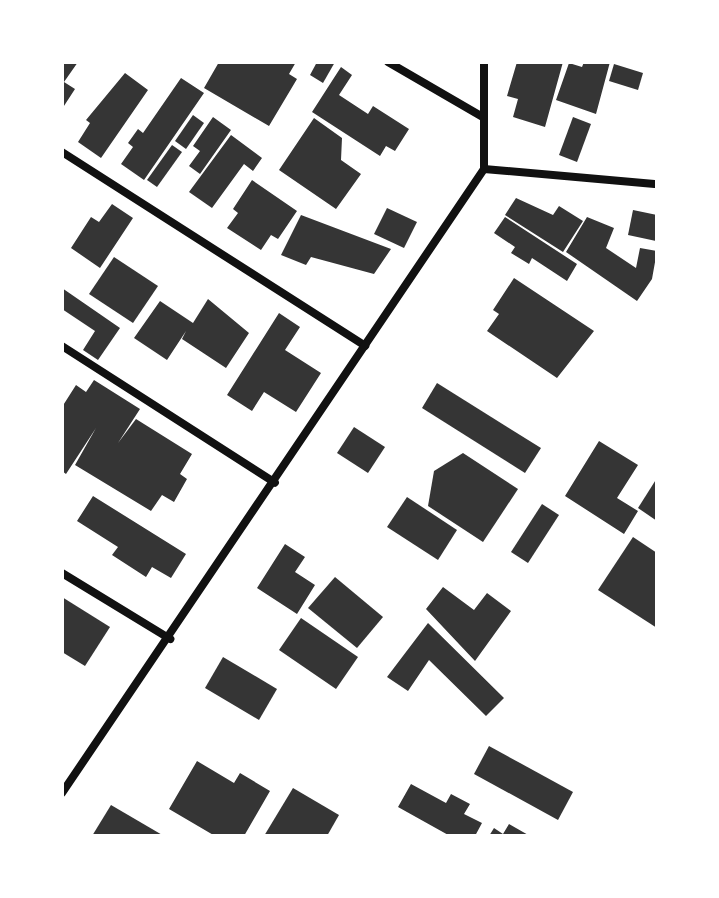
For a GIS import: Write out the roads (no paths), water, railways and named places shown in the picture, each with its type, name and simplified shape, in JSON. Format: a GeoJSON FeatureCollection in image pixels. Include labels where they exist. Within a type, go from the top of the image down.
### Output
{"type":"FeatureCollection","features":[{"type":"Feature","properties":{"kind":"street"},"geometry":{"type":"LineString","coordinates":[[388,62],[483,117]]}},
{"type":"Feature","properties":{"kind":"street"},"geometry":{"type":"LineString","coordinates":[[62,793],[170,639],[484,169],[484,62]]}},
{"type":"Feature","properties":{"kind":"street"},"geometry":{"type":"LineString","coordinates":[[62,152],[365,346]]}},
{"type":"Feature","properties":{"kind":"street"},"geometry":{"type":"LineString","coordinates":[[484,169],[657,184]]}},
{"type":"Feature","properties":{"kind":"street"},"geometry":{"type":"LineString","coordinates":[[62,346],[275,483]]}},
{"type":"Feature","properties":{"kind":"street"},"geometry":{"type":"LineString","coordinates":[[62,573],[170,639]]}}]}
